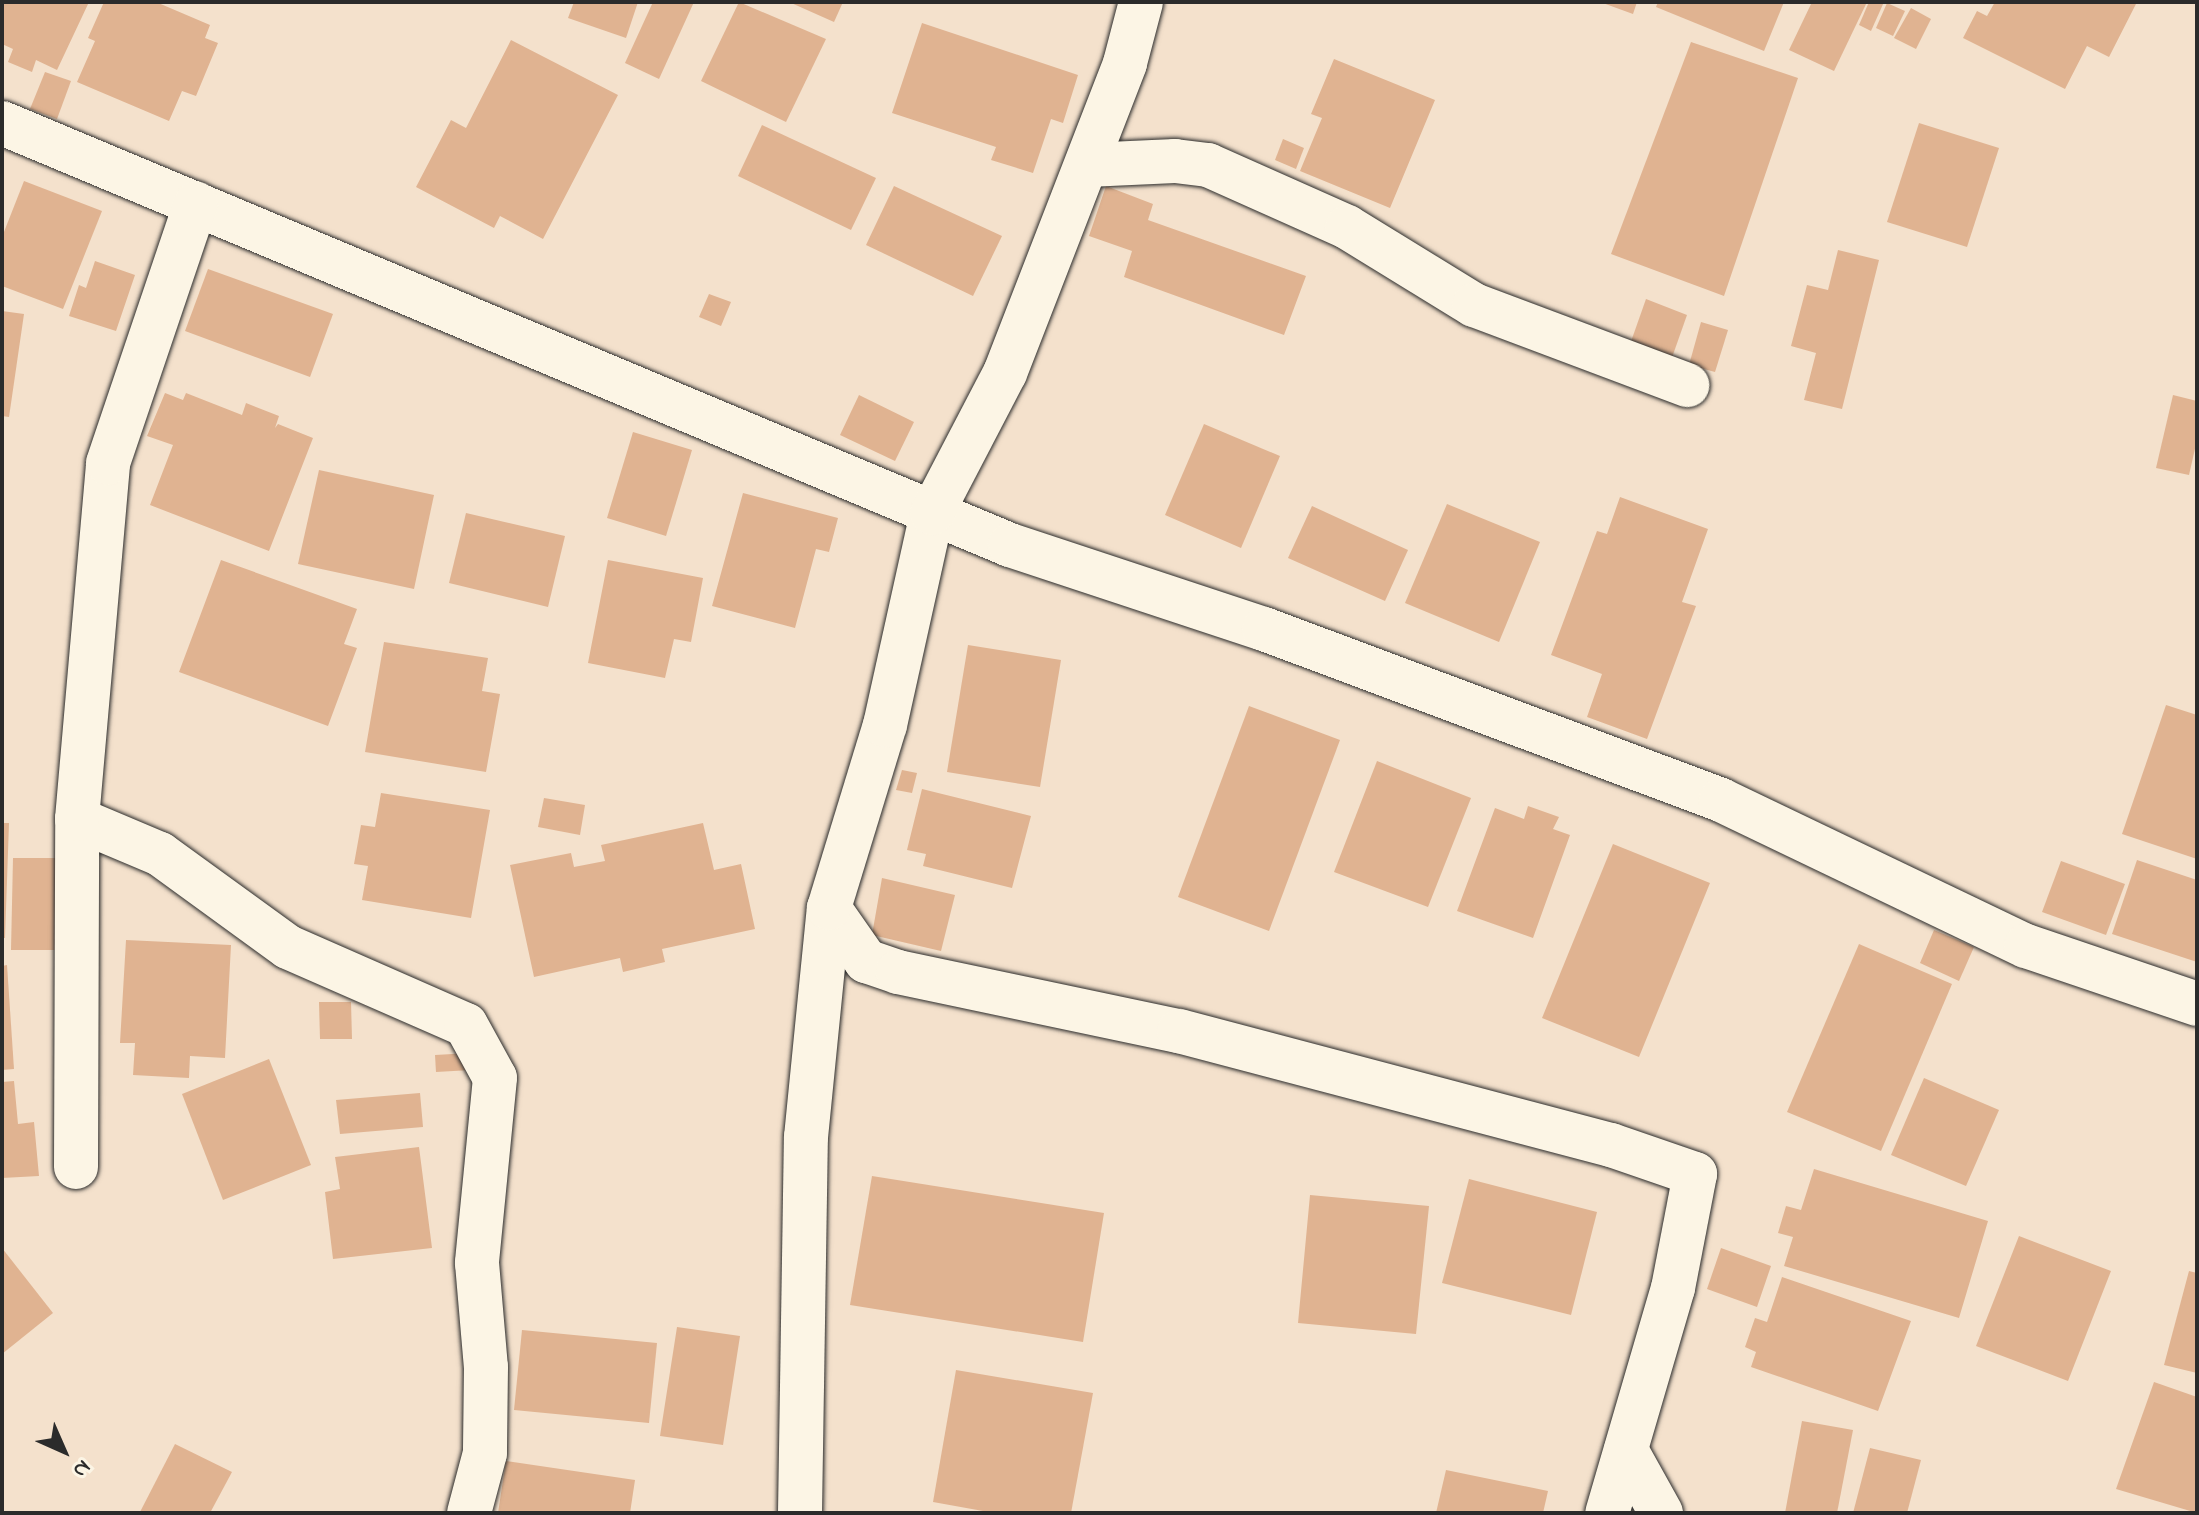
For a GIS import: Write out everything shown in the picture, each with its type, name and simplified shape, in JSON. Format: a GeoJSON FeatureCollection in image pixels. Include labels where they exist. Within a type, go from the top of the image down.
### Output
{"type":"FeatureCollection","features":[{"type":"Feature","properties":{"kind":"street"},"geometry":{"type":"LineString","coordinates":[[800,1513],[806,1137],[829,908],[885,725],[932,513],[1005,373],[1125,63],[1141,2]]}},
{"type":"Feature","properties":{"kind":"street"},"geometry":{"type":"LineString","coordinates":[[2,123],[1010,545],[1264,629],[1721,800],[2026,946],[2197,1004]]}},
{"type":"Feature","properties":{"kind":"street"},"geometry":{"type":"LineString","coordinates":[[1087,165],[1175,161],[1208,165],[1347,227],[1474,305],[1687,385]]}},
{"type":"Feature","properties":{"kind":"street"},"geometry":{"type":"LineString","coordinates":[[76,1167],[77,819],[108,463],[196,203]]}},
{"type":"Feature","properties":{"kind":"street"},"geometry":{"type":"LineString","coordinates":[[77,819],[160,854],[288,947],[466,1025],[495,1078],[477,1263],[486,1367],[485,1453],[469,1513]]}},
{"type":"Feature","properties":{"kind":"street"},"geometry":{"type":"LineString","coordinates":[[829,908],[866,961],[898,972],[1179,1031],[1611,1145],[1695,1174],[1673,1288],[1607,1513]]}},
{"type":"Feature","properties":{"kind":"street"},"geometry":{"type":"LineString","coordinates":[[1626,1450],[1661,1513]]}},
{"type":"Feature","properties":{"kind":"building"},"geometry":{"type":"Polygon","coordinates":[[[2,2],[89,2],[57,70],[36,60],[32,72],[8,62],[13,49],[2,44],[2,2]]]}},
{"type":"Feature","properties":{"kind":"building"},"geometry":{"type":"Polygon","coordinates":[[[104,2],[156,2],[210,25],[205,38],[218,43],[196,96],[182,91],[169,121],[77,82],[95,41],[88,38],[104,2]]]}},
{"type":"Feature","properties":{"kind":"building"},"geometry":{"type":"Polygon","coordinates":[[[574,2],[638,2],[626,38],[568,18],[574,2]]]}},
{"type":"Feature","properties":{"kind":"building"},"geometry":{"type":"Polygon","coordinates":[[[653,2],[694,2],[659,79],[625,63],[653,2]]]}},
{"type":"Feature","properties":{"kind":"building"},"geometry":{"type":"Polygon","coordinates":[[[739,2],[826,39],[786,122],[701,81],[739,2]]]}},
{"type":"Feature","properties":{"kind":"building"},"geometry":{"type":"Polygon","coordinates":[[[789,2],[843,2],[834,22],[789,2]]]}},
{"type":"Feature","properties":{"kind":"building"},"geometry":{"type":"Polygon","coordinates":[[[1600,2],[1637,2],[1633,14],[1600,2]]]}},
{"type":"Feature","properties":{"kind":"building"},"geometry":{"type":"Polygon","coordinates":[[[1658,2],[1784,2],[1764,51],[1656,7],[1658,2]]]}},
{"type":"Feature","properties":{"kind":"building"},"geometry":{"type":"Polygon","coordinates":[[[1812,2],[1867,2],[1834,71],[1789,50],[1812,2]]]}},
{"type":"Feature","properties":{"kind":"building"},"geometry":{"type":"Polygon","coordinates":[[[1869,2],[1884,2],[1871,31],[1859,25],[1869,2]]]}},
{"type":"Feature","properties":{"kind":"building"},"geometry":{"type":"Polygon","coordinates":[[[1995,2],[2137,2],[2109,57],[2087,46],[2065,89],[1963,38],[1977,11],[1987,16],[1995,2]]]}},
{"type":"Feature","properties":{"kind":"building"},"geometry":{"type":"Polygon","coordinates":[[[1887,3],[1905,11],[1893,36],[1876,28],[1887,3]]]}},
{"type":"Feature","properties":{"kind":"building"},"geometry":{"type":"Polygon","coordinates":[[[1911,8],[1931,19],[1916,49],[1894,38],[1911,8]]]}},
{"type":"Feature","properties":{"kind":"building"},"geometry":{"type":"Polygon","coordinates":[[[922,23],[1078,75],[1063,123],[1051,119],[1033,173],[991,160],[996,147],[892,113],[922,23]]]}},
{"type":"Feature","properties":{"kind":"building"},"geometry":{"type":"Polygon","coordinates":[[[511,40],[618,95],[543,239],[500,216],[494,228],[416,187],[451,120],[466,128],[511,40]]]}},
{"type":"Feature","properties":{"kind":"building"},"geometry":{"type":"Polygon","coordinates":[[[1691,42],[1798,78],[1724,296],[1611,254],[1691,42]]]}},
{"type":"Feature","properties":{"kind":"building"},"geometry":{"type":"Polygon","coordinates":[[[1334,59],[1435,100],[1390,208],[1300,171],[1322,118],[1311,114],[1334,59]]]}},
{"type":"Feature","properties":{"kind":"building"},"geometry":{"type":"Polygon","coordinates":[[[45,72],[71,81],[57,119],[30,109],[45,72]]]}},
{"type":"Feature","properties":{"kind":"building"},"geometry":{"type":"Polygon","coordinates":[[[1919,123],[1999,148],[1967,247],[1887,222],[1919,123]]]}},
{"type":"Feature","properties":{"kind":"building"},"geometry":{"type":"Polygon","coordinates":[[[762,125],[876,178],[851,230],[738,176],[762,125]]]}},
{"type":"Feature","properties":{"kind":"building"},"geometry":{"type":"Polygon","coordinates":[[[1283,139],[1304,148],[1296,169],[1275,160],[1283,139]]]}},
{"type":"Feature","properties":{"kind":"building"},"geometry":{"type":"Polygon","coordinates":[[[24,181],[102,211],[63,309],[2,286],[2,237],[24,181]]]}},
{"type":"Feature","properties":{"kind":"building"},"geometry":{"type":"Polygon","coordinates":[[[894,186],[1002,236],[973,296],[866,245],[894,186]]]}},
{"type":"Feature","properties":{"kind":"building"},"geometry":{"type":"Polygon","coordinates":[[[1106,186],[1153,204],[1148,220],[1306,276],[1284,335],[1124,277],[1132,251],[1089,236],[1106,186]]]}},
{"type":"Feature","properties":{"kind":"building"},"geometry":{"type":"Polygon","coordinates":[[[1838,250],[1879,260],[1842,409],[1804,400],[1816,353],[1791,346],[1807,285],[1828,290],[1838,250]]]}},
{"type":"Feature","properties":{"kind":"building"},"geometry":{"type":"Polygon","coordinates":[[[95,261],[135,275],[116,331],[69,316],[79,285],[86,288],[95,261]]]}},
{"type":"Feature","properties":{"kind":"building"},"geometry":{"type":"Polygon","coordinates":[[[208,269],[333,314],[310,377],[185,331],[208,269]]]}},
{"type":"Feature","properties":{"kind":"building"},"geometry":{"type":"Polygon","coordinates":[[[709,294],[731,302],[721,326],[699,317],[709,294]]]}},
{"type":"Feature","properties":{"kind":"building"},"geometry":{"type":"Polygon","coordinates":[[[1646,299],[1687,315],[1669,366],[1628,350],[1646,299]]]}},
{"type":"Feature","properties":{"kind":"building"},"geometry":{"type":"Polygon","coordinates":[[[2,311],[24,314],[9,417],[2,416],[2,311]]]}},
{"type":"Feature","properties":{"kind":"building"},"geometry":{"type":"Polygon","coordinates":[[[1701,322],[1728,330],[1715,372],[1689,365],[1701,322]]]}},
{"type":"Feature","properties":{"kind":"building"},"geometry":{"type":"Polygon","coordinates":[[[165,393],[183,400],[186,393],[242,415],[246,403],[279,416],[275,428],[278,424],[313,438],[269,551],[150,505],[173,445],[147,436],[165,393]]]}},
{"type":"Feature","properties":{"kind":"building"},"geometry":{"type":"Polygon","coordinates":[[[859,395],[914,422],[895,461],[840,435],[859,395]]]}},
{"type":"Feature","properties":{"kind":"building"},"geometry":{"type":"Polygon","coordinates":[[[2173,395],[2197,401],[2197,440],[2189,475],[2156,468],[2173,395]]]}},
{"type":"Feature","properties":{"kind":"building"},"geometry":{"type":"Polygon","coordinates":[[[1204,424],[1280,456],[1241,548],[1165,515],[1204,424]]]}},
{"type":"Feature","properties":{"kind":"building"},"geometry":{"type":"Polygon","coordinates":[[[633,432],[692,450],[666,536],[607,518],[633,432]]]}},
{"type":"Feature","properties":{"kind":"building"},"geometry":{"type":"Polygon","coordinates":[[[319,470],[434,495],[414,589],[298,564],[319,470]]]}},
{"type":"Feature","properties":{"kind":"building"},"geometry":{"type":"Polygon","coordinates":[[[743,493],[838,518],[829,552],[816,549],[795,628],[712,606],[743,493]]]}},
{"type":"Feature","properties":{"kind":"building"},"geometry":{"type":"Polygon","coordinates":[[[1620,497],[1708,529],[1682,602],[1696,606],[1647,739],[1587,717],[1602,674],[1551,655],[1597,531],[1607,534],[1620,497]]]}},
{"type":"Feature","properties":{"kind":"building"},"geometry":{"type":"Polygon","coordinates":[[[1447,504],[1540,542],[1499,642],[1405,603],[1447,504]]]}},
{"type":"Feature","properties":{"kind":"building"},"geometry":{"type":"Polygon","coordinates":[[[1312,506],[1408,550],[1385,601],[1288,558],[1312,506]]]}},
{"type":"Feature","properties":{"kind":"building"},"geometry":{"type":"Polygon","coordinates":[[[466,513],[565,536],[548,607],[449,583],[466,513]]]}},
{"type":"Feature","properties":{"kind":"building"},"geometry":{"type":"Polygon","coordinates":[[[221,560],[357,609],[344,644],[357,648],[328,726],[179,672],[221,560]]]}},
{"type":"Feature","properties":{"kind":"building"},"geometry":{"type":"Polygon","coordinates":[[[608,560],[703,578],[691,642],[674,639],[665,678],[588,663],[608,560]]]}},
{"type":"Feature","properties":{"kind":"building"},"geometry":{"type":"Polygon","coordinates":[[[384,642],[488,658],[482,691],[500,694],[486,772],[365,752],[384,642]]]}},
{"type":"Feature","properties":{"kind":"building"},"geometry":{"type":"Polygon","coordinates":[[[968,645],[1061,660],[1040,787],[947,772],[968,645]]]}},
{"type":"Feature","properties":{"kind":"building"},"geometry":{"type":"Polygon","coordinates":[[[2166,705],[2197,715],[2197,859],[2122,834],[2166,705]]]}},
{"type":"Feature","properties":{"kind":"building"},"geometry":{"type":"Polygon","coordinates":[[[1249,706],[1340,740],[1269,931],[1178,897],[1249,706]]]}},
{"type":"Feature","properties":{"kind":"building"},"geometry":{"type":"Polygon","coordinates":[[[1377,761],[1471,798],[1428,907],[1334,872],[1377,761]]]}},
{"type":"Feature","properties":{"kind":"building"},"geometry":{"type":"Polygon","coordinates":[[[902,770],[917,773],[912,793],[896,790],[902,770]]]}},
{"type":"Feature","properties":{"kind":"building"},"geometry":{"type":"Polygon","coordinates":[[[922,789],[1031,816],[1012,888],[923,866],[926,854],[907,850],[922,789]]]}},
{"type":"Feature","properties":{"kind":"building"},"geometry":{"type":"Polygon","coordinates":[[[381,793],[490,810],[471,918],[362,900],[368,866],[354,864],[361,825],[375,827],[381,793]]]}},
{"type":"Feature","properties":{"kind":"building"},"geometry":{"type":"Polygon","coordinates":[[[544,798],[585,805],[580,835],[538,827],[544,798]]]}},
{"type":"Feature","properties":{"kind":"building"},"geometry":{"type":"Polygon","coordinates":[[[1528,806],[1559,817],[1553,829],[1570,835],[1533,938],[1457,911],[1495,808],[1524,819],[1528,806]]]}},
{"type":"Feature","properties":{"kind":"building"},"geometry":{"type":"Polygon","coordinates":[[[2,823],[9,823],[5,938],[2,938],[2,823]]]}},
{"type":"Feature","properties":{"kind":"building"},"geometry":{"type":"Polygon","coordinates":[[[703,823],[714,870],[741,864],[755,929],[662,949],[665,962],[623,972],[620,958],[534,977],[510,865],[571,853],[574,867],[605,861],[601,845],[703,823]]]}},
{"type":"Feature","properties":{"kind":"building"},"geometry":{"type":"Polygon","coordinates":[[[1613,844],[1710,883],[1639,1057],[1542,1018],[1613,844]]]}},
{"type":"Feature","properties":{"kind":"building"},"geometry":{"type":"Polygon","coordinates":[[[13,858],[62,858],[61,950],[11,950],[13,858]]]}},
{"type":"Feature","properties":{"kind":"building"},"geometry":{"type":"Polygon","coordinates":[[[2137,860],[2197,880],[2197,962],[2112,934],[2137,860]]]}},
{"type":"Feature","properties":{"kind":"building"},"geometry":{"type":"Polygon","coordinates":[[[2061,861],[2125,884],[2106,935],[2042,912],[2061,861]]]}},
{"type":"Feature","properties":{"kind":"building"},"geometry":{"type":"Polygon","coordinates":[[[882,878],[955,895],[941,951],[872,935],[882,878]]]}},
{"type":"Feature","properties":{"kind":"building"},"geometry":{"type":"Polygon","coordinates":[[[1934,930],[1974,947],[1959,981],[1920,963],[1934,930]]]}},
{"type":"Feature","properties":{"kind":"building"},"geometry":{"type":"Polygon","coordinates":[[[126,940],[231,945],[225,1058],[190,1056],[189,1078],[133,1075],[135,1043],[120,1043],[126,940]]]}},
{"type":"Feature","properties":{"kind":"building"},"geometry":{"type":"Polygon","coordinates":[[[1859,944],[1952,984],[1881,1151],[1787,1112],[1859,944]]]}},
{"type":"Feature","properties":{"kind":"building"},"geometry":{"type":"Polygon","coordinates":[[[7,965],[14,1069],[2,1070],[2,966],[7,965]]]}},
{"type":"Feature","properties":{"kind":"building"},"geometry":{"type":"Polygon","coordinates":[[[319,1002],[351,1002],[352,1039],[320,1039],[319,1002]]]}},
{"type":"Feature","properties":{"kind":"building"},"geometry":{"type":"Polygon","coordinates":[[[470,1053],[471,1070],[436,1072],[435,1055],[470,1053]]]}},
{"type":"Feature","properties":{"kind":"building"},"geometry":{"type":"Polygon","coordinates":[[[269,1059],[311,1165],[223,1200],[182,1094],[269,1059]]]}},
{"type":"Feature","properties":{"kind":"building"},"geometry":{"type":"Polygon","coordinates":[[[1924,1078],[1999,1110],[1966,1186],[1891,1155],[1924,1078]]]}},
{"type":"Feature","properties":{"kind":"building"},"geometry":{"type":"Polygon","coordinates":[[[14,1081],[18,1124],[34,1122],[39,1176],[2,1178],[2,1082],[14,1081]]]}},
{"type":"Feature","properties":{"kind":"building"},"geometry":{"type":"Polygon","coordinates":[[[420,1093],[423,1127],[340,1134],[336,1100],[420,1093]]]}},
{"type":"Feature","properties":{"kind":"building"},"geometry":{"type":"Polygon","coordinates":[[[419,1147],[432,1248],[333,1259],[325,1192],[340,1189],[335,1157],[419,1147]]]}},
{"type":"Feature","properties":{"kind":"building"},"geometry":{"type":"Polygon","coordinates":[[[1814,1169],[1988,1221],[1959,1318],[1784,1266],[1793,1237],[1778,1233],[1786,1206],[1801,1210],[1814,1169]]]}},
{"type":"Feature","properties":{"kind":"building"},"geometry":{"type":"Polygon","coordinates":[[[872,1176],[1104,1213],[1083,1342],[850,1305],[872,1176]]]}},
{"type":"Feature","properties":{"kind":"building"},"geometry":{"type":"Polygon","coordinates":[[[1469,1179],[1597,1212],[1571,1315],[1442,1283],[1469,1179]]]}},
{"type":"Feature","properties":{"kind":"building"},"geometry":{"type":"Polygon","coordinates":[[[1310,1195],[1429,1206],[1416,1334],[1298,1323],[1310,1195]]]}},
{"type":"Feature","properties":{"kind":"building"},"geometry":{"type":"Polygon","coordinates":[[[2019,1236],[2111,1271],[2068,1381],[1976,1346],[2019,1236]]]}},
{"type":"Feature","properties":{"kind":"building"},"geometry":{"type":"Polygon","coordinates":[[[2,1248],[53,1313],[2,1354],[2,1248]]]}},
{"type":"Feature","properties":{"kind":"building"},"geometry":{"type":"Polygon","coordinates":[[[1721,1248],[1771,1266],[1757,1307],[1707,1289],[1721,1248]]]}},
{"type":"Feature","properties":{"kind":"building"},"geometry":{"type":"Polygon","coordinates":[[[2189,1271],[2197,1273],[2197,1373],[2164,1365],[2189,1271]]]}},
{"type":"Feature","properties":{"kind":"building"},"geometry":{"type":"Polygon","coordinates":[[[1782,1277],[1911,1321],[1878,1411],[1751,1367],[1756,1352],[1745,1347],[1755,1318],[1767,1322],[1782,1277]]]}},
{"type":"Feature","properties":{"kind":"building"},"geometry":{"type":"Polygon","coordinates":[[[677,1327],[740,1336],[723,1445],[660,1436],[677,1327]]]}},
{"type":"Feature","properties":{"kind":"building"},"geometry":{"type":"Polygon","coordinates":[[[522,1330],[657,1343],[649,1423],[514,1410],[522,1330]]]}},
{"type":"Feature","properties":{"kind":"building"},"geometry":{"type":"Polygon","coordinates":[[[956,1370],[1093,1393],[1071,1513],[994,1513],[933,1502],[956,1370]]]}},
{"type":"Feature","properties":{"kind":"building"},"geometry":{"type":"Polygon","coordinates":[[[2154,1382],[2197,1397],[2197,1513],[2116,1489],[2154,1382]]]}},
{"type":"Feature","properties":{"kind":"building"},"geometry":{"type":"Polygon","coordinates":[[[1802,1421],[1853,1430],[1837,1513],[1785,1513],[1802,1421]]]}},
{"type":"Feature","properties":{"kind":"building"},"geometry":{"type":"Polygon","coordinates":[[[175,1444],[232,1472],[210,1513],[140,1512],[175,1444]]]}},
{"type":"Feature","properties":{"kind":"building"},"geometry":{"type":"Polygon","coordinates":[[[1870,1448],[1921,1460],[1907,1513],[1853,1513],[1870,1448]]]}},
{"type":"Feature","properties":{"kind":"building"},"geometry":{"type":"Polygon","coordinates":[[[506,1461],[635,1480],[630,1513],[498,1513],[506,1461]]]}},
{"type":"Feature","properties":{"kind":"building"},"geometry":{"type":"Polygon","coordinates":[[[1446,1470],[1548,1491],[1543,1513],[1436,1513],[1446,1470]]]}}]}
